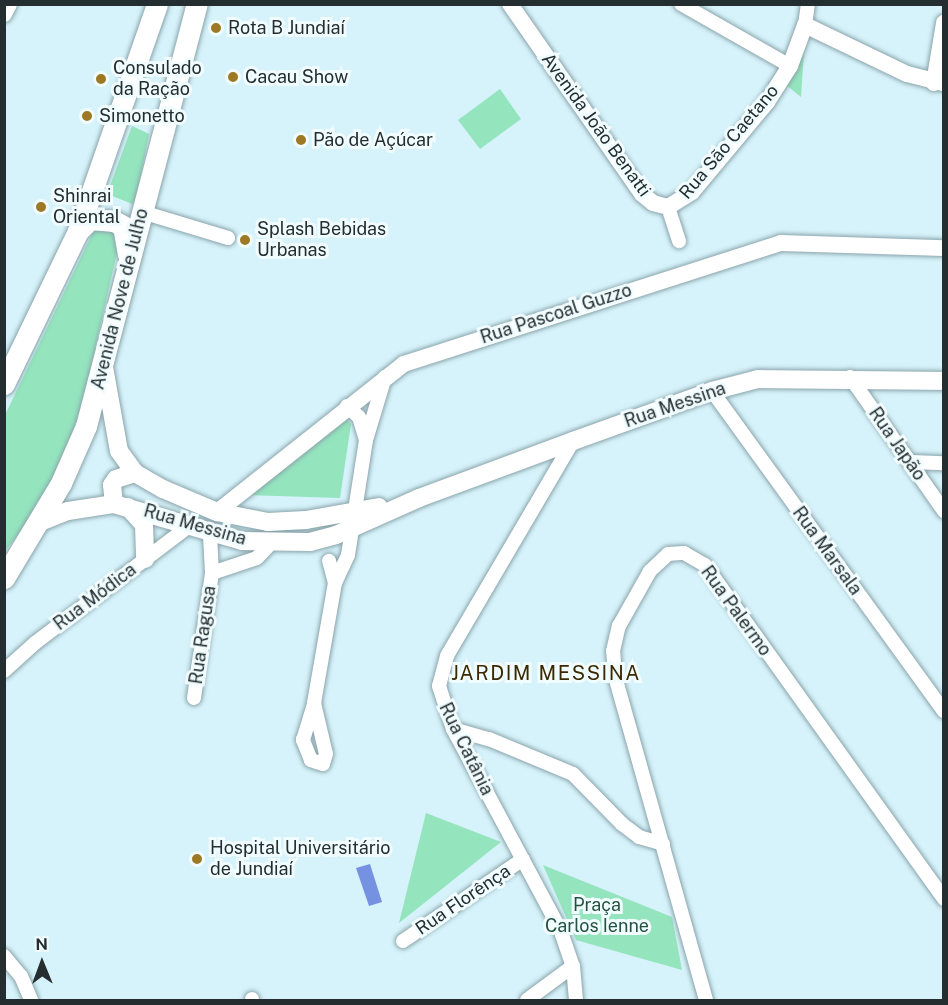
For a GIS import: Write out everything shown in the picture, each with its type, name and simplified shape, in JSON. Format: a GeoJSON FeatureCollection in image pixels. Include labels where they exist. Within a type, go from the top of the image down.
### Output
{"type":"FeatureCollection","features":[{"type":"Feature","properties":{"kind":"main road"},"geometry":{"type":"LineString","coordinates":[[4,384],[78,231],[157,4]]}},
{"type":"Feature","properties":{"kind":"main road","name":"Avenida Nove de Julho"},"geometry":{"type":"LineString","coordinates":[[6,573],[38,523],[78,447],[104,368],[128,264],[197,4]]}},
{"type":"Feature","properties":{"kind":"main road"},"geometry":{"type":"LineString","coordinates":[[78,231],[96,218],[123,226],[128,264]]}},
{"type":"Feature","properties":{"kind":"main road"},"geometry":{"type":"LineString","coordinates":[[104,368],[119,451],[135,473],[112,485],[121,505],[144,525],[145,559]]}},
{"type":"Feature","properties":{"kind":"main road","name":"Rua Messina"},"geometry":{"type":"LineString","coordinates":[[38,523],[68,511],[121,505],[210,534],[271,543],[310,542],[355,519],[419,498],[712,391],[776,376],[944,381]]}},
{"type":"Feature","properties":{"kind":"main road","name":"Rua Messina"},"geometry":{"type":"LineString","coordinates":[[135,473],[217,512],[268,522],[355,519]]}},
{"type":"Feature","properties":{"kind":"street"},"geometry":{"type":"LineString","coordinates":[[4,14],[9,4]]}},
{"type":"Feature","properties":{"kind":"street","name":"Avenida João Benatti"},"geometry":{"type":"LineString","coordinates":[[510,4],[642,194],[653,203],[668,207],[679,241]]}},
{"type":"Feature","properties":{"kind":"street"},"geometry":{"type":"LineString","coordinates":[[681,4],[790,66]]}},
{"type":"Feature","properties":{"kind":"street","name":"Rua São Caetano"},"geometry":{"type":"LineString","coordinates":[[668,207],[692,192],[767,102],[790,66],[805,25],[808,4]]}},
{"type":"Feature","properties":{"kind":"street"},"geometry":{"type":"LineString","coordinates":[[805,25],[939,83],[944,23]]}},
{"type":"Feature","properties":{"kind":"street"},"geometry":{"type":"LineString","coordinates":[[142,212],[228,237]]}},
{"type":"Feature","properties":{"kind":"street","name":"Rua Pascoal Guzzo"},"geometry":{"type":"LineString","coordinates":[[217,512],[385,375],[430,354],[781,243],[944,249]]}},
{"type":"Feature","properties":{"kind":"street"},"geometry":{"type":"LineString","coordinates":[[314,703],[335,583],[348,555],[366,440],[385,375]]}},
{"type":"Feature","properties":{"kind":"street","name":"Rua Japão"},"geometry":{"type":"LineString","coordinates":[[850,377],[944,511]]}},
{"type":"Feature","properties":{"kind":"street","name":"Rua Marsala"},"geometry":{"type":"LineString","coordinates":[[712,391],[944,711]]}},
{"type":"Feature","properties":{"kind":"street"},"geometry":{"type":"LineString","coordinates":[[347,406],[359,417],[366,440]]}},
{"type":"Feature","properties":{"kind":"street","name":"Rua Catânia"},"geometry":{"type":"LineString","coordinates":[[573,441],[447,656],[439,686],[453,729],[560,929],[573,966],[576,1000]]}},
{"type":"Feature","properties":{"kind":"street"},"geometry":{"type":"LineString","coordinates":[[911,462],[944,463]]}},
{"type":"Feature","properties":{"kind":"street","name":"Rua Módica"},"geometry":{"type":"LineString","coordinates":[[4,671],[34,643],[188,527]]}},
{"type":"Feature","properties":{"kind":"street","name":"Rua Ragusa"},"geometry":{"type":"LineString","coordinates":[[194,698],[212,573],[210,534]]}},
{"type":"Feature","properties":{"kind":"street"},"geometry":{"type":"LineString","coordinates":[[310,542],[329,561],[335,583]]}},
{"type":"Feature","properties":{"kind":"street","name":"Rua Ragusa"},"geometry":{"type":"LineString","coordinates":[[212,573],[257,558],[271,543]]}},
{"type":"Feature","properties":{"kind":"street","name":"Rua Palermo"},"geometry":{"type":"LineString","coordinates":[[706,1000],[615,677],[613,651],[628,606],[650,571],[668,554],[677,552],[694,557],[705,565],[944,899]]}},
{"type":"Feature","properties":{"kind":"street"},"geometry":{"type":"LineString","coordinates":[[329,561],[348,555]]}},
{"type":"Feature","properties":{"kind":"street"},"geometry":{"type":"LineString","coordinates":[[453,729],[489,739],[573,774],[622,824],[639,837],[663,844]]}},
{"type":"Feature","properties":{"kind":"street","name":"Rua Florênça"},"geometry":{"type":"LineString","coordinates":[[403,941],[523,859]]}},
{"type":"Feature","properties":{"kind":"street"},"geometry":{"type":"LineString","coordinates":[[4,956],[21,976],[31,1000]]}},
{"type":"Feature","properties":{"kind":"street"},"geometry":{"type":"LineString","coordinates":[[527,1000],[573,966]]}},
{"type":"Feature","properties":{"kind":"green space"},"geometry":{"type":"Polygon","coordinates":[[[805,36],[801,97],[786,85],[805,36]]]}},
{"type":"Feature","properties":{"kind":"green space"},"geometry":{"type":"Polygon","coordinates":[[[500,89],[521,119],[480,149],[458,120],[500,89]]]}},
{"type":"Feature","properties":{"kind":"green space"},"geometry":{"type":"Polygon","coordinates":[[[132,126],[149,134],[135,205],[107,194],[132,126]]]}},
{"type":"Feature","properties":{"kind":"green space"},"geometry":{"type":"Polygon","coordinates":[[[96,226],[122,231],[90,371],[95,395],[38,509],[5,551],[4,417],[96,226]]]}},
{"type":"Feature","properties":{"kind":"green space"},"geometry":{"type":"Polygon","coordinates":[[[343,416],[351,424],[340,498],[249,495],[343,416]]]}},
{"type":"Feature","properties":{"kind":"green space"},"geometry":{"type":"Polygon","coordinates":[[[426,813],[501,842],[399,923],[426,813]]]}},
{"type":"Feature","properties":{"kind":"green space","name":"Praça Carlos Ienne"},"geometry":{"type":"Polygon","coordinates":[[[543,865],[672,917],[682,970],[576,940],[543,865]]]}},
{"type":"Feature","properties":{"kind":"water"},"geometry":{"type":"Polygon","coordinates":[[[370,864],[382,902],[369,906],[356,868],[370,864]]]}},
{"type":"Feature","properties":{"kind":"place","name":"Rota B Jundiaí"},"geometry":{"type":"Point","coordinates":[216,28]}},
{"type":"Feature","properties":{"kind":"place","name":"Cacau Show"},"geometry":{"type":"Point","coordinates":[233,77]}},
{"type":"Feature","properties":{"kind":"place","name":"Consulado da Ração"},"geometry":{"type":"Point","coordinates":[101,79]}},
{"type":"Feature","properties":{"kind":"place","name":"Simonetto"},"geometry":{"type":"Point","coordinates":[87,116]}},
{"type":"Feature","properties":{"kind":"place","name":"Pão de Açúcar"},"geometry":{"type":"Point","coordinates":[301,140]}},
{"type":"Feature","properties":{"kind":"place","name":"Shinrai Oriental"},"geometry":{"type":"Point","coordinates":[41,207]}},
{"type":"Feature","properties":{"kind":"place","name":"Splash Bebidas Urbanas"},"geometry":{"type":"Point","coordinates":[245,240]}},
{"type":"Feature","properties":{"kind":"place","name":"Hospital Universitário de Jundiaí"},"geometry":{"type":"Point","coordinates":[197,859]}},
{"type":"Feature","properties":{"kind":"district","name":"JARDIM MESSINA"},"geometry":{"type":"Point","coordinates":[546,673]}}]}
